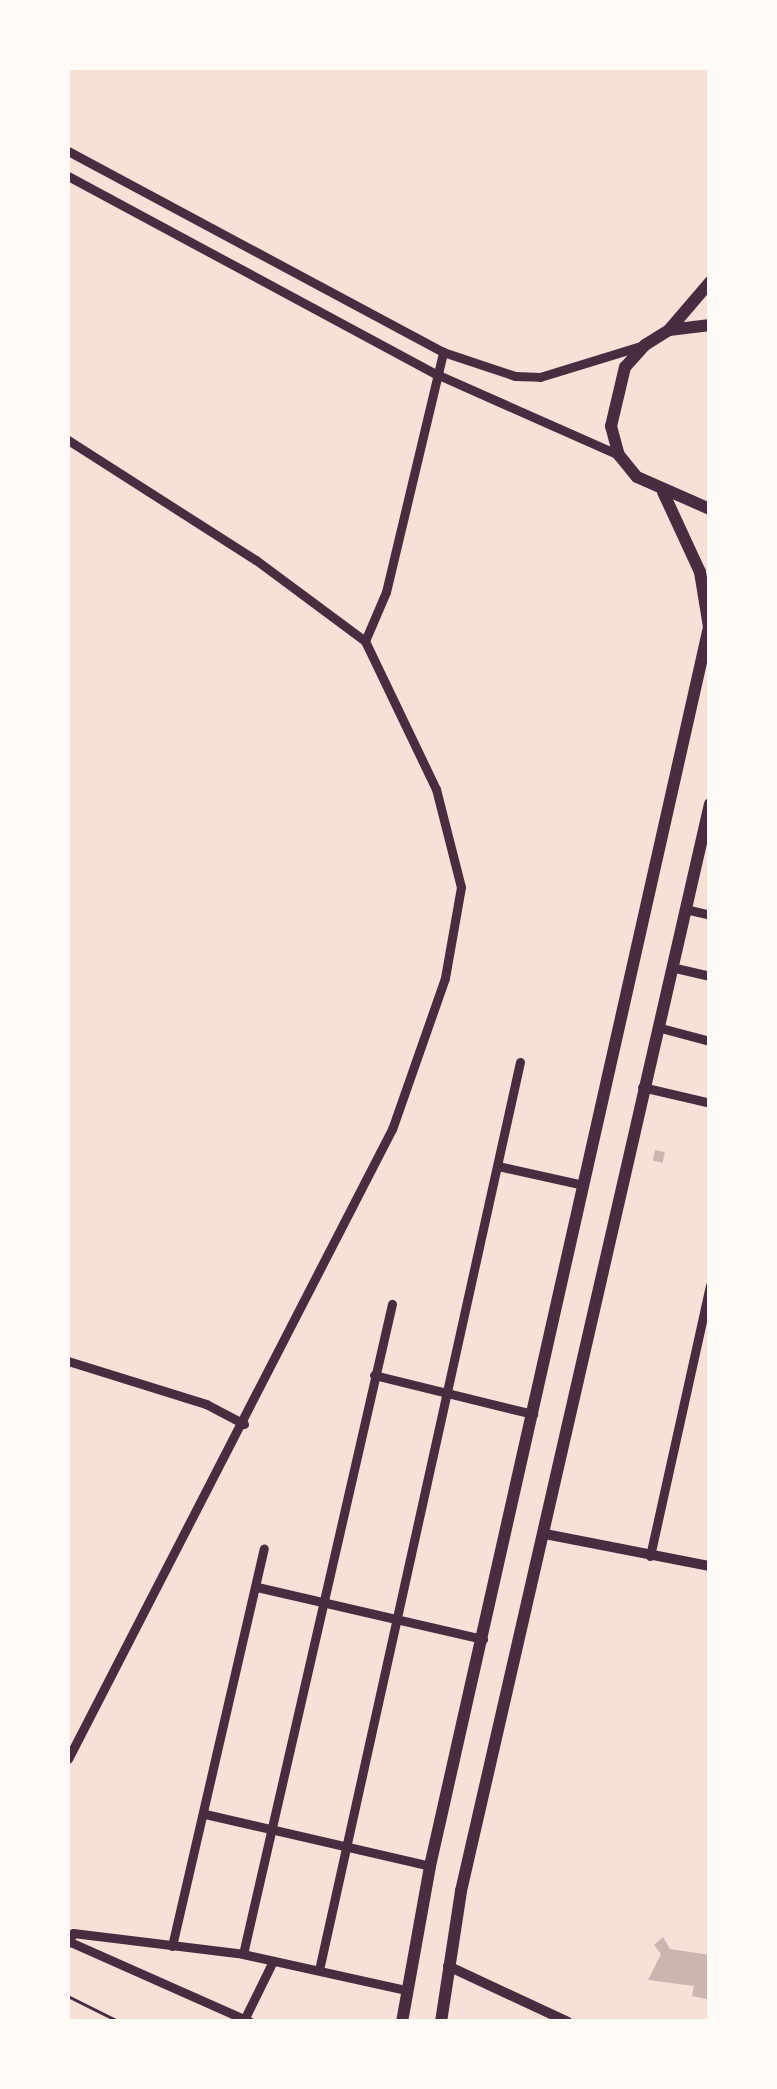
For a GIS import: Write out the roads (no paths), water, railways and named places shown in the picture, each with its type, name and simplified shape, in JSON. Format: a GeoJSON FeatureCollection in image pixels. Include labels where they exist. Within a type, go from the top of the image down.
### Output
{"type":"FeatureCollection","features":[{"type":"Feature","properties":{"kind":"main road"},"geometry":{"type":"LineString","coordinates":[[710,282],[670,330],[644,345],[613,396],[611,426],[618,455],[663,492],[710,508]]}},
{"type":"Feature","properties":{"kind":"main road"},"geometry":{"type":"LineString","coordinates":[[670,330],[710,325]]}},
{"type":"Feature","properties":{"kind":"main road"},"geometry":{"type":"LineString","coordinates":[[402,2022],[430,1866],[709,627],[700,572],[663,492]]}},
{"type":"Feature","properties":{"kind":"main road"},"geometry":{"type":"LineString","coordinates":[[441,2022],[448,1966],[642,1087],[684,909],[704,853],[710,804]]}},
{"type":"Feature","properties":{"kind":"street"},"geometry":{"type":"LineString","coordinates":[[68,152],[443,352],[515,376],[540,377],[644,345]]}},
{"type":"Feature","properties":{"kind":"street"},"geometry":{"type":"LineString","coordinates":[[68,176],[434,372],[618,455]]}},
{"type":"Feature","properties":{"kind":"street"},"geometry":{"type":"LineString","coordinates":[[365,640],[386,592],[434,372],[443,352]]}},
{"type":"Feature","properties":{"kind":"street"},"geometry":{"type":"LineString","coordinates":[[68,440],[256,560],[365,640],[436,789],[460,886],[444,978],[392,1129],[244,1424],[68,1759]]}},
{"type":"Feature","properties":{"kind":"street"},"geometry":{"type":"LineString","coordinates":[[684,909],[710,915]]}},
{"type":"Feature","properties":{"kind":"street"},"geometry":{"type":"LineString","coordinates":[[671,967],[710,976]]}},
{"type":"Feature","properties":{"kind":"street"},"geometry":{"type":"LineString","coordinates":[[657,1027],[710,1041]]}},
{"type":"Feature","properties":{"kind":"street"},"geometry":{"type":"LineString","coordinates":[[319,1970],[520,1062]]}},
{"type":"Feature","properties":{"kind":"street"},"geometry":{"type":"LineString","coordinates":[[642,1087],[710,1103]]}},
{"type":"Feature","properties":{"kind":"street"},"geometry":{"type":"LineString","coordinates":[[498,1166],[583,1186]]}},
{"type":"Feature","properties":{"kind":"street"},"geometry":{"type":"LineString","coordinates":[[650,1556],[710,1286]]}},
{"type":"Feature","properties":{"kind":"street"},"geometry":{"type":"LineString","coordinates":[[244,1954],[392,1304]]}},
{"type":"Feature","properties":{"kind":"street"},"geometry":{"type":"LineString","coordinates":[[68,1361],[206,1404],[244,1424]]}},
{"type":"Feature","properties":{"kind":"street"},"geometry":{"type":"LineString","coordinates":[[374,1376],[533,1414]]}},
{"type":"Feature","properties":{"kind":"street"},"geometry":{"type":"LineString","coordinates":[[545,1534],[710,1566]]}},
{"type":"Feature","properties":{"kind":"street"},"geometry":{"type":"LineString","coordinates":[[172,1946],[264,1549]]}},
{"type":"Feature","properties":{"kind":"street"},"geometry":{"type":"LineString","coordinates":[[257,1586],[483,1639]]}},
{"type":"Feature","properties":{"kind":"street"},"geometry":{"type":"LineString","coordinates":[[205,1814],[430,1866]]}},
{"type":"Feature","properties":{"kind":"street"},"geometry":{"type":"LineString","coordinates":[[70,1939],[244,1954],[406,1990]]}},
{"type":"Feature","properties":{"kind":"street"},"geometry":{"type":"LineString","coordinates":[[70,1939],[246,2021],[273,1961]]}},
{"type":"Feature","properties":{"kind":"street"},"geometry":{"type":"LineString","coordinates":[[448,1966],[543,2016],[568,2022]]}}]}
